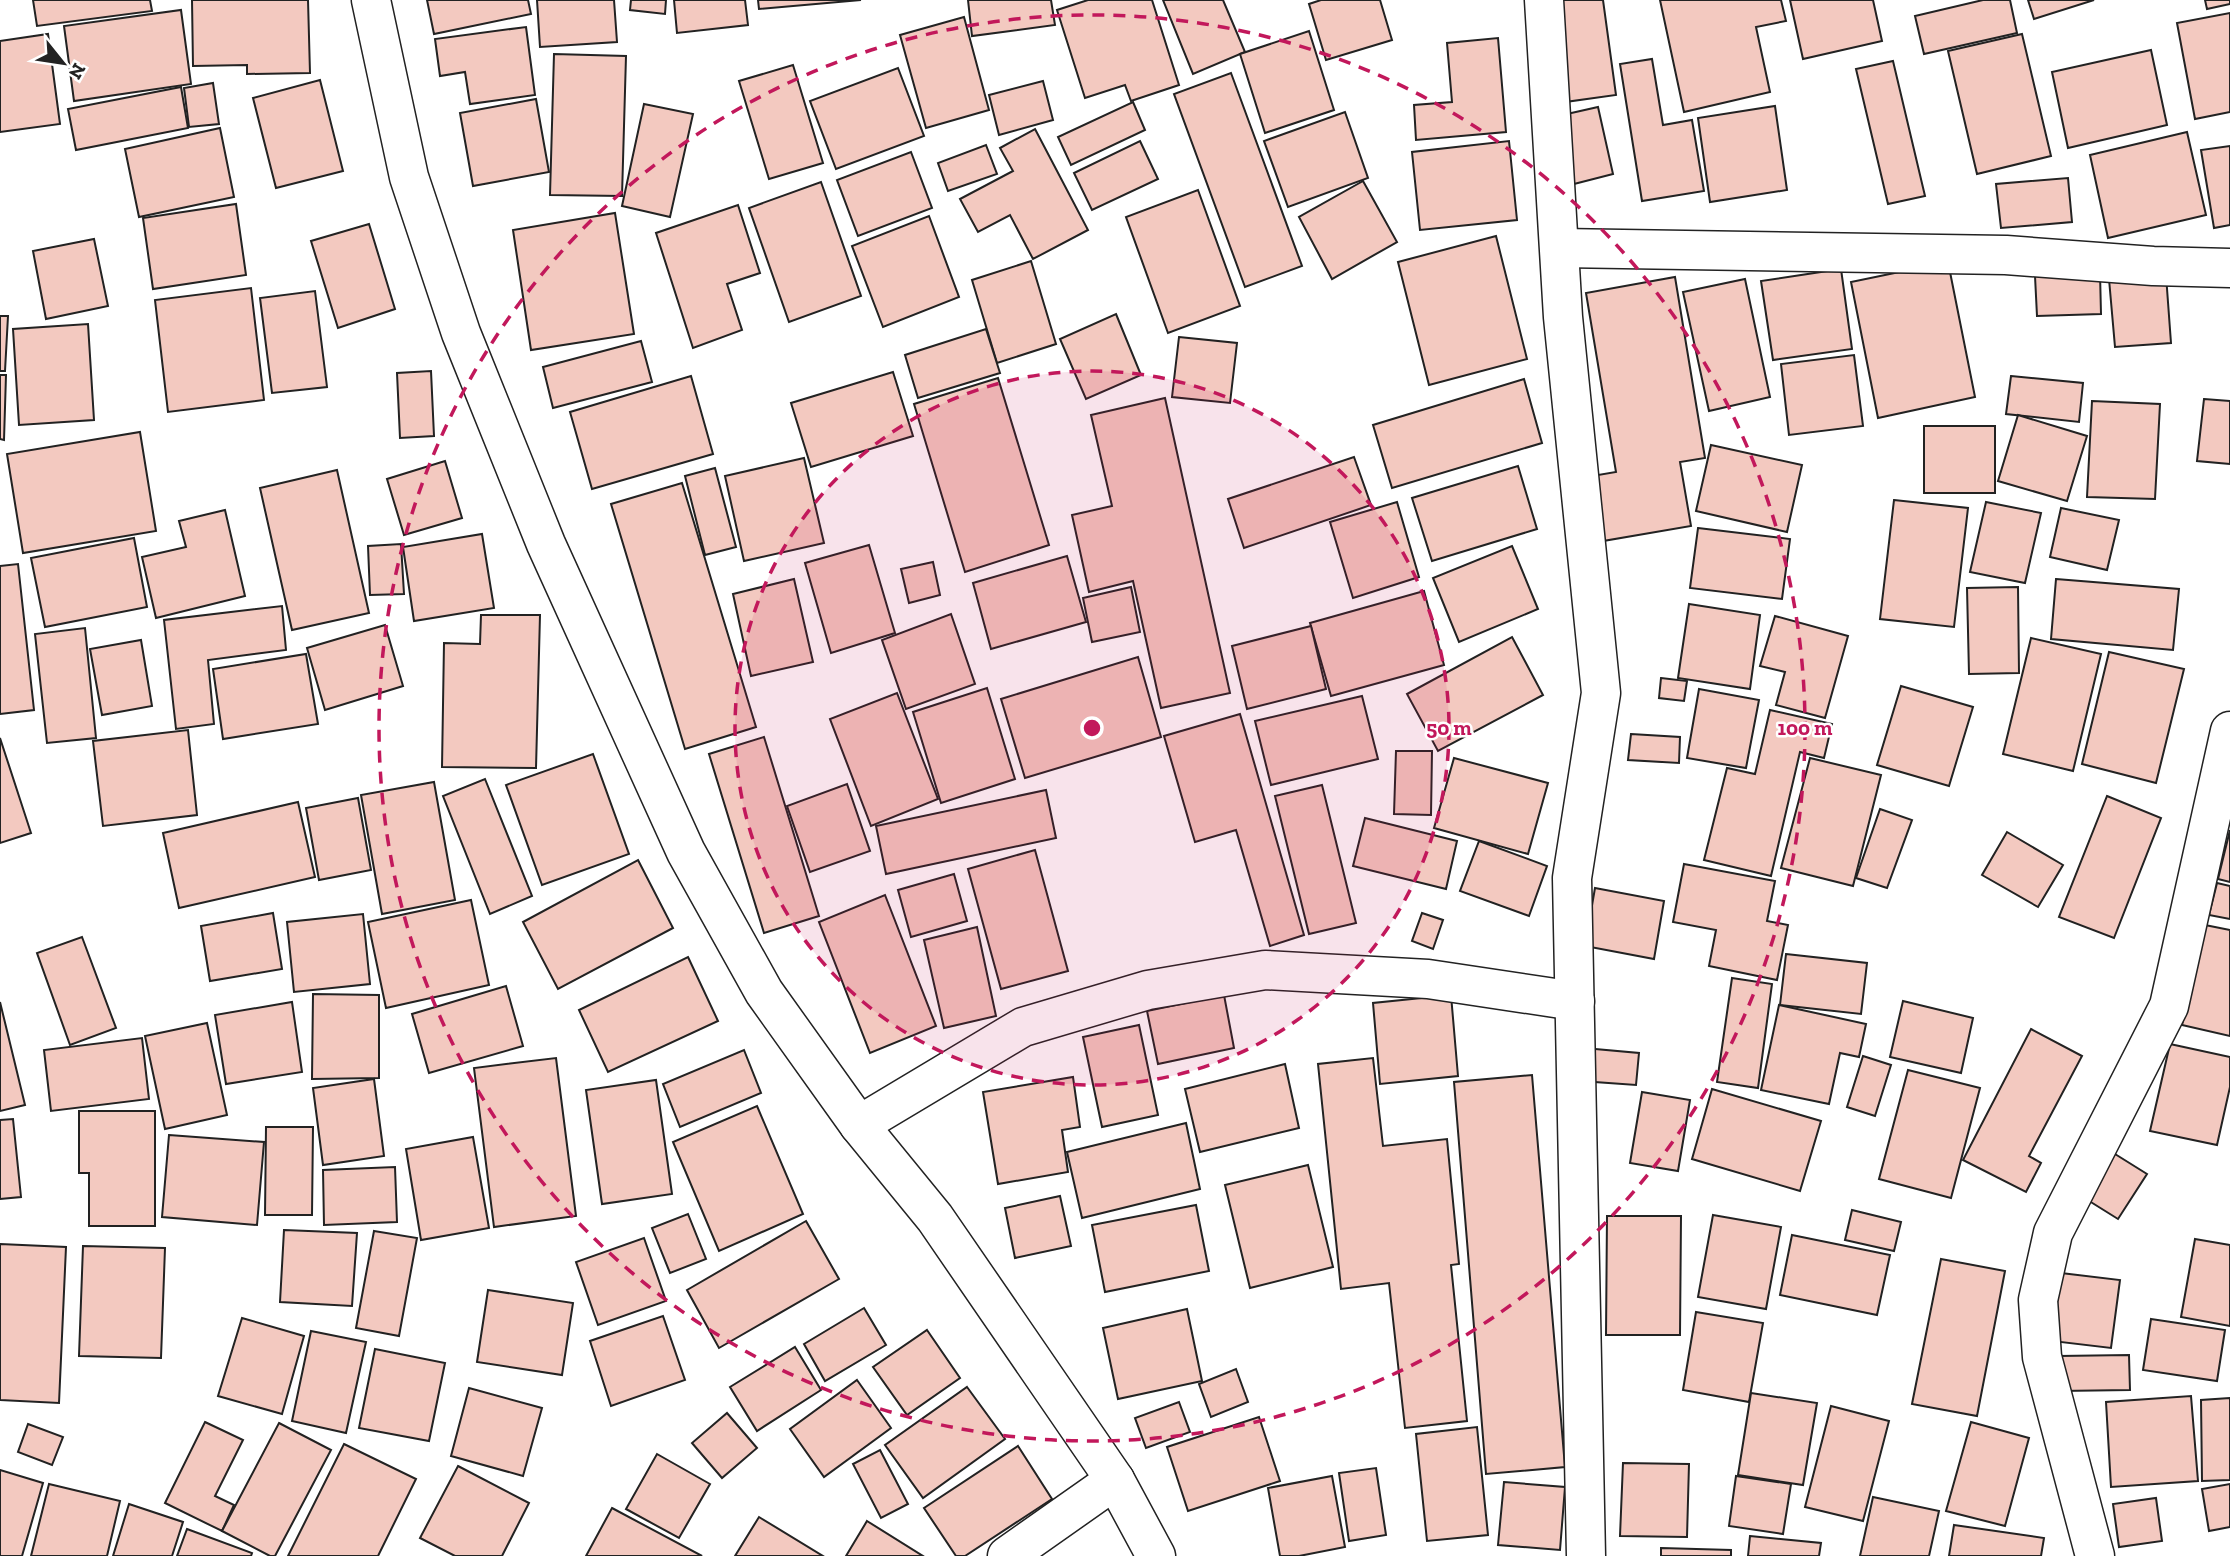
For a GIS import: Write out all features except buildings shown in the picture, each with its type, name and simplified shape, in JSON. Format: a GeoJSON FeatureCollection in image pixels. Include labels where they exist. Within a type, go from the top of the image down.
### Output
{"type":"FeatureCollection","features":[{"type":"Feature","properties":{"kind":"street"},"geometry":{"type":"LineString","coordinates":[[371,0],[408,177],[461,333],[546,544],[685,852],[764,992],[859,1125],[935,1218],[1115,1480],[1156,1556]]}},
{"type":"Feature","properties":{"kind":"street"},"geometry":{"type":"LineString","coordinates":[[1544,0],[1563,317],[1601,692],[1572,878],[1586,1556]]}},
{"type":"Feature","properties":{"kind":"street"},"geometry":{"type":"LineString","coordinates":[[1560,248],[2006,255],[2153,266],[2230,268]]}},
{"type":"Feature","properties":{"kind":"street"},"geometry":{"type":"LineString","coordinates":[[2095,1556],[2042,1357],[2038,1300],[2053,1233],[2169,1006],[2230,731]]}},
{"type":"Feature","properties":{"kind":"street"},"geometry":{"type":"LineString","coordinates":[[859,1125],[1023,1027],[1148,990],[1265,970],[1428,979],[1575,1001]]}},
{"type":"Feature","properties":{"kind":"street"},"geometry":{"type":"LineString","coordinates":[[1007,1556],[1115,1480]]}}]}
